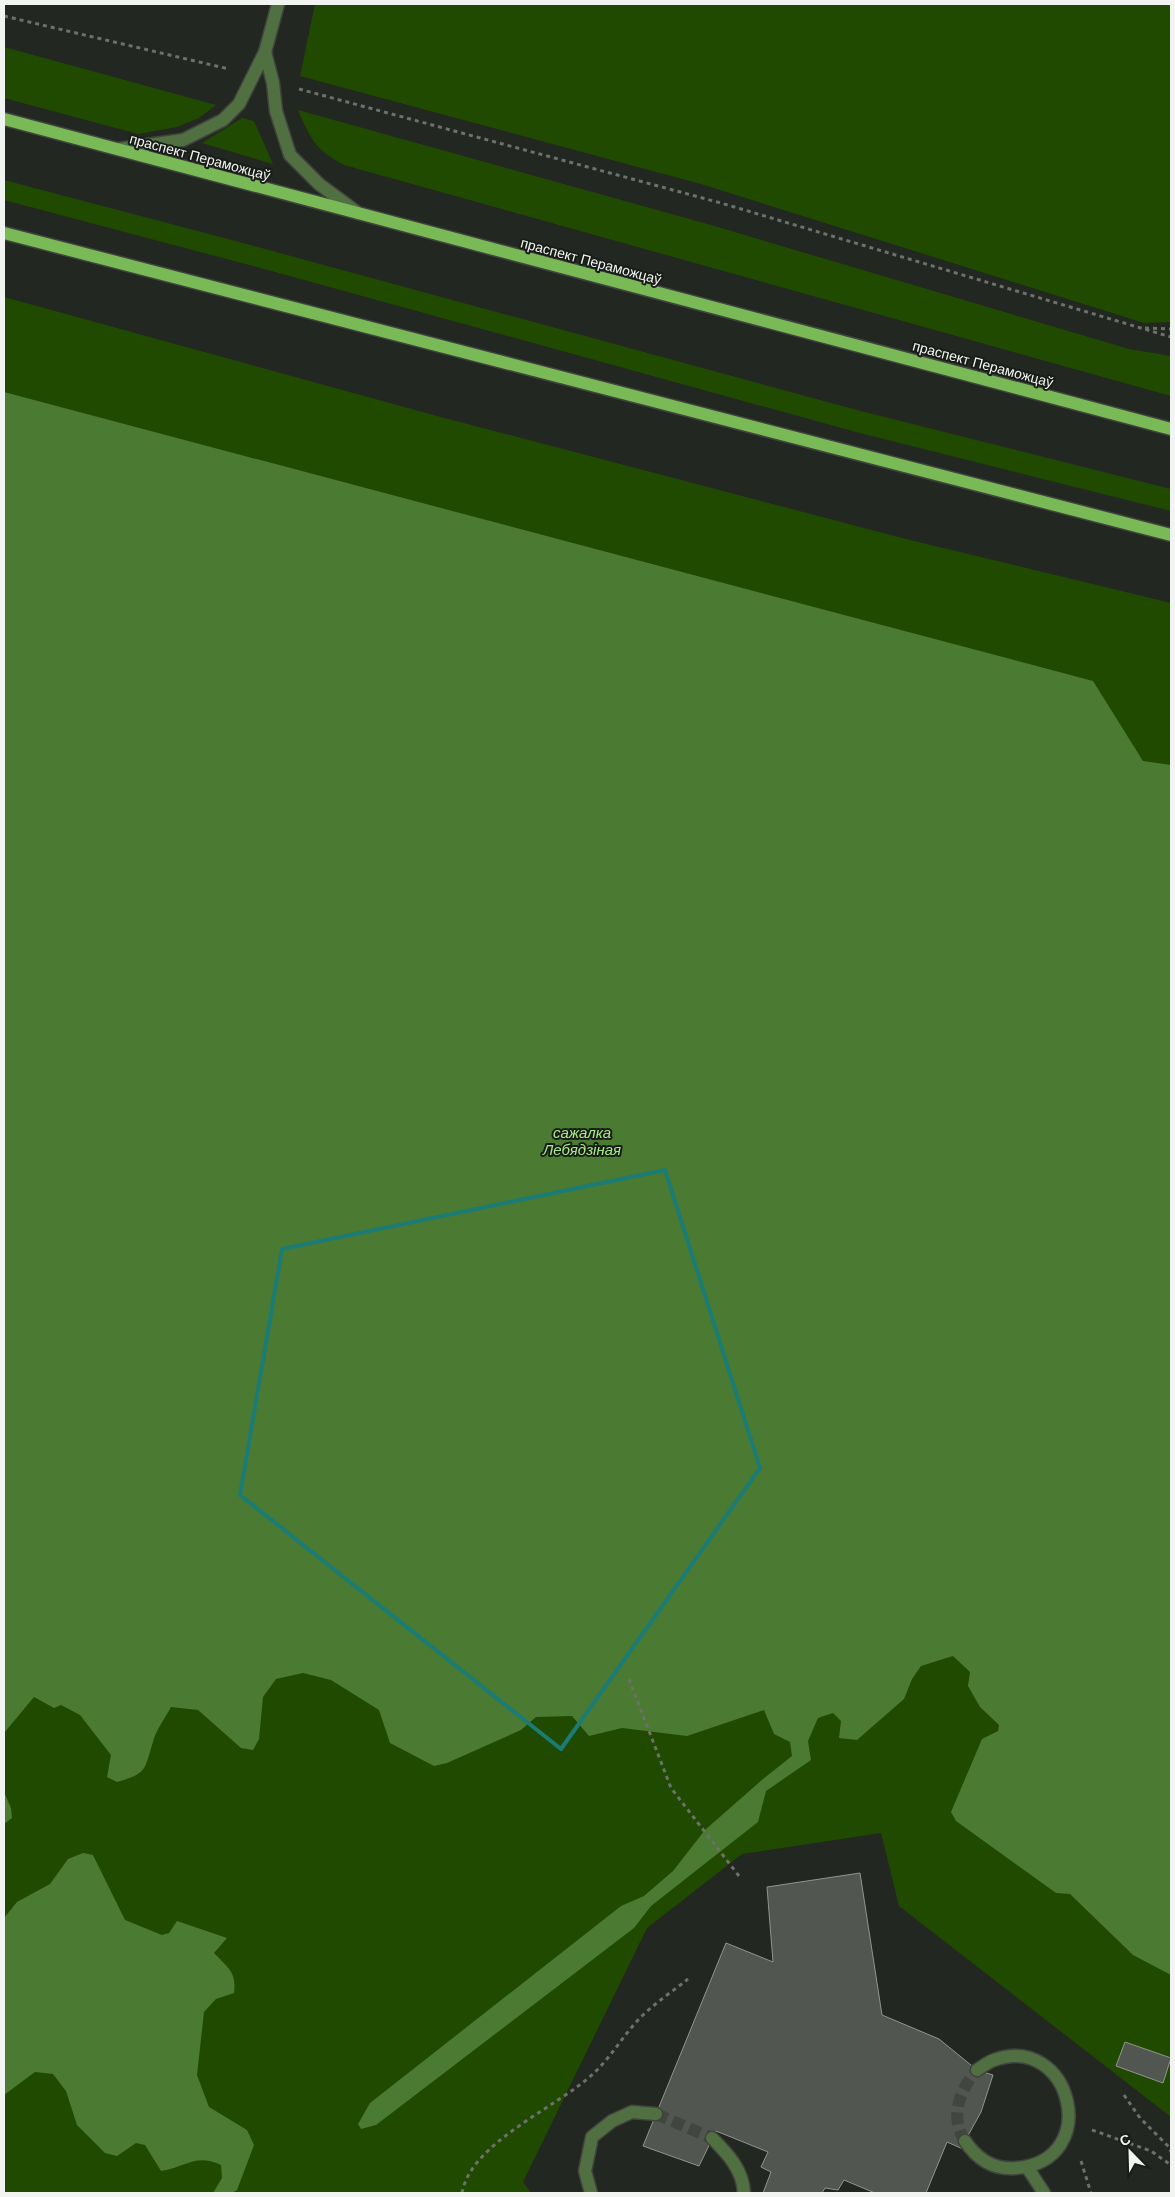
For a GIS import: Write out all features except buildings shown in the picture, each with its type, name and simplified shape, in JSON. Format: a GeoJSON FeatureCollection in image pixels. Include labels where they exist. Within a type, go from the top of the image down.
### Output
{"type":"FeatureCollection","features":[{"type":"Feature","properties":{"kind":"main road","name":"праспект Пераможцаў"},"geometry":{"type":"LineString","coordinates":[[4,120],[1171,429]]}},
{"type":"Feature","properties":{"kind":"main road"},"geometry":{"type":"LineString","coordinates":[[4,233],[1171,535]]}},
{"type":"Feature","properties":{"kind":"lane"},"geometry":{"type":"LineString","coordinates":[[115,149],[183,140],[223,120],[239,104],[265,52],[278,4]]}},
{"type":"Feature","properties":{"kind":"lane"},"geometry":{"type":"LineString","coordinates":[[265,52],[273,83],[276,111],[290,155],[319,184],[362,216]]}},
{"type":"Feature","properties":{"kind":"lane"},"geometry":{"type":"LineString","coordinates":[[965,2141],[974,2154],[990,2164],[1008,2169],[1027,2168],[1044,2160],[1057,2148],[1066,2133],[1069,2115],[1067,2097],[1060,2081],[1047,2068],[1031,2060],[1012,2057],[994,2060],[977,2070]]}},
{"type":"Feature","properties":{"kind":"lane"},"geometry":{"type":"LineString","coordinates":[[591,2193],[584,2171],[592,2137],[612,2121],[632,2112],[656,2114]]}},
{"type":"Feature","properties":{"kind":"lane"},"geometry":{"type":"LineString","coordinates":[[712,2138],[729,2155],[744,2180],[744,2193]]}},
{"type":"Feature","properties":{"kind":"lane"},"geometry":{"type":"LineString","coordinates":[[1027,2168],[1044,2193]]}},
{"type":"Feature","properties":{"kind":"path"},"geometry":{"type":"LineString","coordinates":[[4,16],[238,71]]}},
{"type":"Feature","properties":{"kind":"path"},"geometry":{"type":"LineString","coordinates":[[291,87],[721,203],[1171,337]]}},
{"type":"Feature","properties":{"kind":"path"},"geometry":{"type":"LineString","coordinates":[[1139,328],[1171,328]]}},
{"type":"Feature","properties":{"kind":"path"},"geometry":{"type":"LineString","coordinates":[[629,1680],[671,1788],[739,1876]]}},
{"type":"Feature","properties":{"kind":"path"},"geometry":{"type":"LineString","coordinates":[[462,2193],[464,2180],[490,2147],[542,2113],[594,2073],[641,2017],[688,1979]]}},
{"type":"Feature","properties":{"kind":"path"},"geometry":{"type":"LineString","coordinates":[[1124,2095],[1140,2118],[1169,2147],[1171,2152]]}},
{"type":"Feature","properties":{"kind":"path"},"geometry":{"type":"LineString","coordinates":[[1083,2127],[1151,2151],[1171,2165]]}},
{"type":"Feature","properties":{"kind":"path"},"geometry":{"type":"LineString","coordinates":[[1081,2155],[1081,2165],[1091,2193]]}},
{"type":"Feature","properties":{"kind":"highlighted area"},"geometry":{"type":"Polygon","coordinates":[[[665,1170],[760,1468],[561,1749],[240,1495],[282,1249],[665,1170]]]}},
{"type":"Feature","properties":{"kind":"shaded area"},"geometry":{"type":"Polygon","coordinates":[[[315,4],[1171,4],[1171,322],[1144,323],[701,184],[300,76],[315,4]]]}},
{"type":"Feature","properties":{"kind":"shaded area"},"geometry":{"type":"Polygon","coordinates":[[[4,47],[216,105],[199,118],[177,127],[138,134],[4,98],[4,47]]]}},
{"type":"Feature","properties":{"kind":"shaded area"},"geometry":{"type":"Polygon","coordinates":[[[298,110],[711,225],[1129,349],[1171,356],[1171,396],[344,165],[326,154],[315,143],[298,110]]]}},
{"type":"Feature","properties":{"kind":"shaded area"},"geometry":{"type":"Polygon","coordinates":[[[242,118],[254,121],[273,164],[202,143],[242,118]]]}},
{"type":"Feature","properties":{"kind":"shaded area"},"geometry":{"type":"Polygon","coordinates":[[[4,180],[853,409],[1171,489],[1171,511],[856,432],[268,270],[4,200],[4,180]]]}},
{"type":"Feature","properties":{"kind":"shaded area","name":"сажалка Лебядзіная"},"geometry":{"type":"Polygon","coordinates":[[[4,297],[437,416],[906,539],[1171,603],[1171,2117],[899,1906],[881,1833],[742,1854],[647,1928],[523,2182],[531,2193],[4,2193],[4,297]]]}},
{"type":"Feature","properties":{"kind":"water","name":"сажалка Лебядзіная"},"geometry":{"type":"Polygon","coordinates":[[[4,392],[1093,681],[1143,761],[1171,765],[1171,1975],[1133,1955],[1070,1894],[1056,1893],[956,1821],[951,1812],[982,1739],[998,1731],[999,1725],[980,1707],[968,1686],[970,1672],[953,1656],[921,1666],[912,1679],[904,1699],[857,1740],[839,1738],[841,1721],[833,1713],[818,1718],[808,1741],[811,1760],[766,1791],[758,1822],[651,1906],[634,1928],[376,2125],[361,2129],[358,2124],[370,2103],[621,1906],[644,1896],[673,1871],[705,1830],[792,1756],[790,1742],[774,1734],[764,1710],[687,1736],[622,1728],[589,1736],[572,1716],[536,1717],[521,1730],[447,1763],[434,1766],[390,1743],[379,1710],[331,1680],[303,1673],[276,1679],[263,1697],[259,1739],[253,1750],[241,1748],[198,1710],[171,1707],[156,1733],[146,1765],[140,1773],[117,1782],[107,1777],[111,1755],[80,1715],[61,1705],[54,1708],[34,1697],[4,1733],[4,392]]]}},
{"type":"Feature","properties":{"kind":"water"},"geometry":{"type":"Polygon","coordinates":[[[4,1792],[11,1808],[12,1818],[4,1824],[4,1792]]]}},
{"type":"Feature","properties":{"kind":"water"},"geometry":{"type":"Polygon","coordinates":[[[83,1853],[93,1855],[125,1920],[162,1935],[169,1933],[177,1921],[227,1938],[214,1953],[230,1970],[234,1980],[234,1993],[216,1999],[204,2012],[197,2075],[209,2107],[247,2130],[254,2145],[237,2190],[232,2193],[213,2193],[222,2178],[221,2165],[212,2162],[205,2160],[191,2162],[161,2171],[145,2145],[136,2143],[117,2156],[105,2153],[77,2125],[66,2091],[53,2074],[35,2072],[4,2095],[4,1918],[17,1902],[50,1884],[68,1859],[83,1853]]]}},
{"type":"Feature","properties":{"kind":"tunnel"},"geometry":{"type":"LineString","coordinates":[[965,2141],[960,2132],[957,2113],[966,2086],[977,2070]]}},
{"type":"Feature","properties":{"kind":"tunnel"},"geometry":{"type":"LineString","coordinates":[[656,2114],[712,2138]]}}]}
